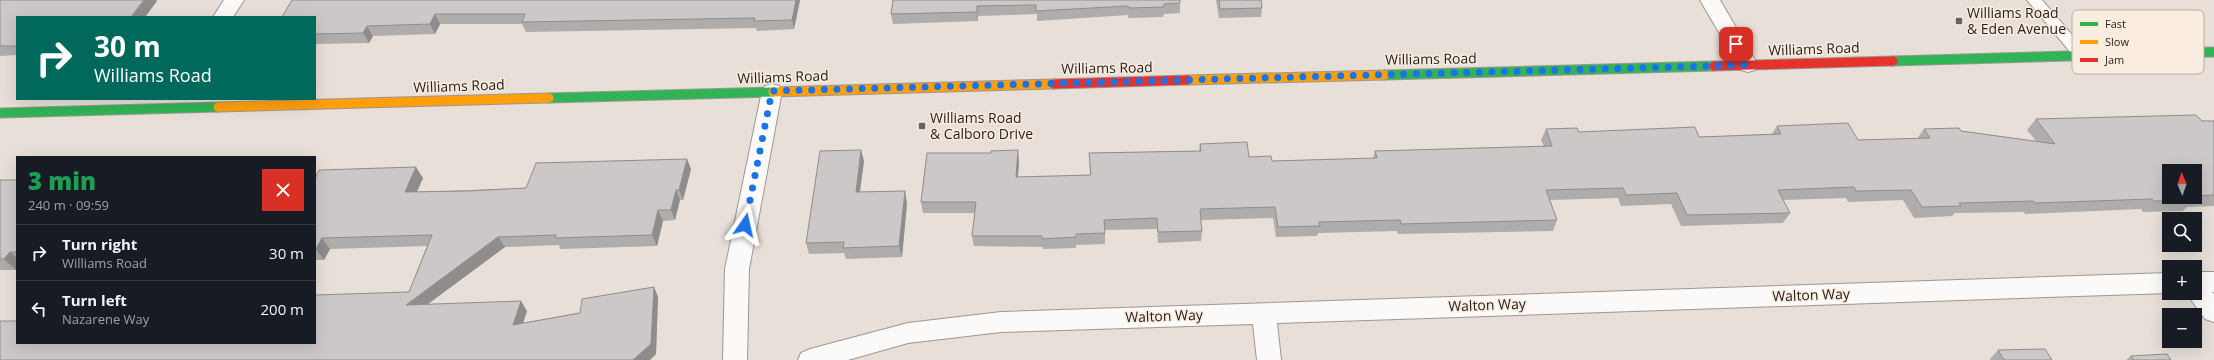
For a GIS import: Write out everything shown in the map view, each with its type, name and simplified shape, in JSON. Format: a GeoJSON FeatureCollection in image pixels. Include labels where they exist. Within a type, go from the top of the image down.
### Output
{"type":"FeatureCollection","features":[{"type":"Feature","properties":{"kind":"street"},"geometry":{"type":"LineString","coordinates":[[224,16],[234,0]]}},
{"type":"Feature","properties":{"kind":"street"},"geometry":{"type":"LineString","coordinates":[[1710,0],[1748,65]]}},
{"type":"Feature","properties":{"kind":"street","name":"Williams Road"},"geometry":{"type":"LineString","coordinates":[[2204,52],[2214,52]]}},
{"type":"Feature","properties":{"kind":"street","name":"Williams Road"},"geometry":{"type":"LineString","coordinates":[[0,113],[167,103],[772,91],[2072,55]]}},
{"type":"Feature","properties":{"kind":"street"},"geometry":{"type":"LineString","coordinates":[[736,360],[736,268],[772,91]]}},
{"type":"Feature","properties":{"kind":"street"},"geometry":{"type":"LineString","coordinates":[[2202,282],[2214,282]]}},
{"type":"Feature","properties":{"kind":"street","name":"Walton Way"},"geometry":{"type":"LineString","coordinates":[[810,360],[908,333],[1000,322],[2162,283]]}},
{"type":"Feature","properties":{"kind":"street"},"geometry":{"type":"LineString","coordinates":[[2202,297],[2214,312]]}},
{"type":"Feature","properties":{"kind":"street"},"geometry":{"type":"LineString","coordinates":[[1264,313],[1269,360]]}},
{"type":"Feature","properties":{"kind":"lane"},"geometry":{"type":"LineString","coordinates":[[2034,0],[2072,44]]}},
{"type":"Feature","properties":{"kind":"building"},"geometry":{"type":"Polygon","coordinates":[[[0,0],[144,0],[132,16],[16,16],[16,46],[0,46],[0,0]]]}},
{"type":"Feature","properties":{"kind":"building"},"geometry":{"type":"Polygon","coordinates":[[[292,0],[796,0],[792,20],[754,21],[755,18],[522,22],[525,14],[435,14],[430,24],[367,26],[363,33],[316,34],[316,16],[283,16],[292,0]]]}},
{"type":"Feature","properties":{"kind":"building"},"geometry":{"type":"Polygon","coordinates":[[[893,0],[1180,0],[1180,3],[1164,4],[1164,7],[1129,8],[1128,6],[1036,11],[1036,5],[977,6],[977,12],[891,14],[893,0]]]}},
{"type":"Feature","properties":{"kind":"building"},"geometry":{"type":"Polygon","coordinates":[[[1219,0],[1261,0],[1262,8],[1220,9],[1219,0]]]}},
{"type":"Feature","properties":{"kind":"building"},"geometry":{"type":"Polygon","coordinates":[[[2196,115],[2202,121],[2214,121],[2214,195],[2202,196],[2202,164],[2162,164],[2162,201],[2154,201],[2152,199],[2035,203],[2033,201],[1959,203],[1961,206],[1922,207],[1911,190],[1856,191],[1854,187],[1778,190],[1790,213],[1687,215],[1677,193],[1626,195],[1623,188],[1546,190],[1557,220],[1401,224],[1400,220],[1319,222],[1320,226],[1278,227],[1275,207],[1200,209],[1202,231],[1158,232],[1157,218],[1104,220],[1105,233],[1076,234],[1076,237],[1042,239],[1042,236],[972,236],[976,202],[921,202],[927,153],[991,153],[991,151],[1018,150],[1016,177],[1091,175],[1089,153],[1201,151],[1200,144],[1247,142],[1249,157],[1271,156],[1272,161],[1377,158],[1375,151],[1552,146],[1546,129],[1577,128],[1579,132],[1695,127],[1699,137],[1781,134],[1777,126],[1848,123],[1858,140],[1930,138],[1924,129],[1959,128],[1961,131],[2055,144],[2036,119],[2196,115]]]}},
{"type":"Feature","properties":{"kind":"building"},"geometry":{"type":"Polygon","coordinates":[[[861,150],[856,192],[905,191],[899,246],[843,248],[844,242],[806,243],[820,151],[861,150]]]}},
{"type":"Feature","properties":{"kind":"building"},"geometry":{"type":"Polygon","coordinates":[[[687,159],[679,190],[676,190],[671,210],[658,210],[652,235],[555,238],[556,235],[498,237],[406,305],[521,301],[513,325],[580,313],[582,299],[654,287],[651,344],[633,360],[0,360],[0,321],[16,321],[16,344],[316,344],[316,295],[409,292],[432,235],[322,238],[316,249],[316,177],[319,170],[416,167],[405,192],[468,191],[526,188],[536,163],[687,159]]]}},
{"type":"Feature","properties":{"kind":"building"},"geometry":{"type":"Polygon","coordinates":[[[0,180],[16,180],[16,252],[10,252],[4,259],[0,259],[0,180]]]}},
{"type":"Feature","properties":{"kind":"building"},"geometry":{"type":"Polygon","coordinates":[[[2045,349],[2052,360],[2004,360],[1998,350],[2045,349]]]}},
{"type":"Feature","properties":{"kind":"building"},"geometry":{"type":"Polygon","coordinates":[[[2167,354],[2171,360],[2134,360],[2131,356],[2167,354]]]}},
{"type":"Feature","properties":{"kind":"traffic: fast"},"geometry":{"type":"LineString","coordinates":[[2204,52],[2214,52]]}},
{"type":"Feature","properties":{"kind":"traffic: fast"},"geometry":{"type":"LineString","coordinates":[[1893,61],[2072,56]]}},
{"type":"Feature","properties":{"kind":"traffic: fast"},"geometry":{"type":"LineString","coordinates":[[1385,75],[1714,66]]}},
{"type":"Feature","properties":{"kind":"traffic: fast"},"geometry":{"type":"LineString","coordinates":[[549,98],[773,92]]}},
{"type":"Feature","properties":{"kind":"traffic: fast"},"geometry":{"type":"LineString","coordinates":[[0,113],[218,107]]}},
{"type":"Feature","properties":{"kind":"traffic: slow"},"geometry":{"type":"LineString","coordinates":[[1188,80],[1385,75]]}},
{"type":"Feature","properties":{"kind":"traffic: slow"},"geometry":{"type":"LineString","coordinates":[[773,92],[1054,84]]}},
{"type":"Feature","properties":{"kind":"traffic: slow"},"geometry":{"type":"LineString","coordinates":[[218,107],[549,98]]}},
{"type":"Feature","properties":{"kind":"traffic: jam"},"geometry":{"type":"LineString","coordinates":[[1714,66],[1893,61]]}},
{"type":"Feature","properties":{"kind":"traffic: jam"},"geometry":{"type":"LineString","coordinates":[[1054,84],[1188,80]]}},
{"type":"Feature","properties":{"kind":"place","name":"Williams Road & Eden Avenue"},"geometry":{"type":"Point","coordinates":[1959,21]}},
{"type":"Feature","properties":{"kind":"place","name":"Williams Road & Calboro Drive"},"geometry":{"type":"Point","coordinates":[922,126]}},
{"type":"Feature","properties":{"kind":"route"},"geometry":{"type":"LineString","coordinates":[[745,225],[772,91],[1748,65],[1736,44]]}}]}
